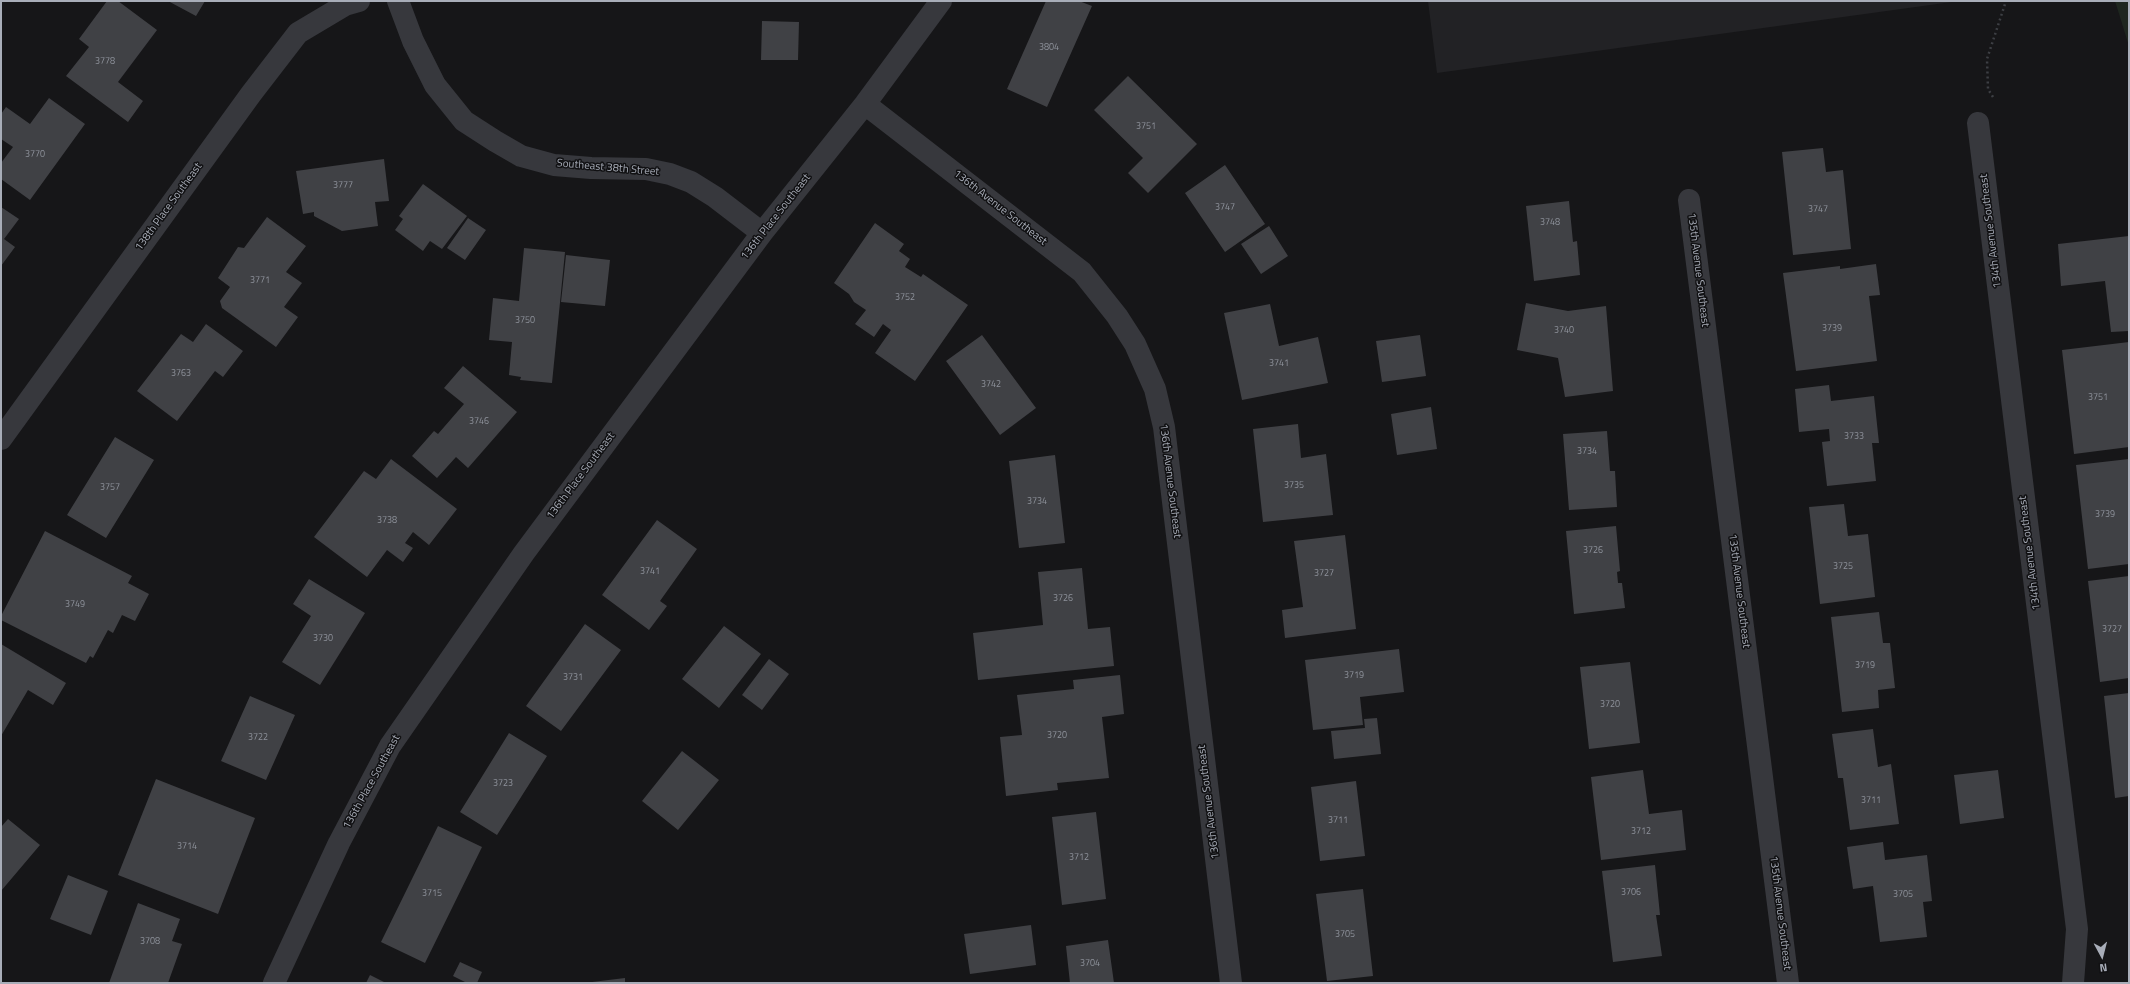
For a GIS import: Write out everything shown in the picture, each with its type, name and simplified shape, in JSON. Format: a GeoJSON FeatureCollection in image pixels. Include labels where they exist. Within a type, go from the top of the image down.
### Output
{"type":"FeatureCollection","features":[{"type":"Feature","properties":{"kind":"street","name":"138th Place Southeast"},"geometry":{"type":"LineString","coordinates":[[1,439],[251,94],[298,33],[345,5],[359,1]]}},
{"type":"Feature","properties":{"kind":"street","name":"Southeast 38th Street"},"geometry":{"type":"LineString","coordinates":[[398,1],[412,41],[435,85],[464,121],[495,141],[521,156],[554,164],[592,168],[646,169],[670,174],[692,182],[715,197],[762,233]]}},
{"type":"Feature","properties":{"kind":"street","name":"136th Place Southeast"},"geometry":{"type":"LineString","coordinates":[[274,983],[339,843],[390,746],[524,553],[762,233],[865,104],[941,1]]}},
{"type":"Feature","properties":{"kind":"street","name":"136th Avenue Southeast"},"geometry":{"type":"LineString","coordinates":[[865,104],[1082,272],[1117,316],[1135,344],[1155,389],[1164,427],[1231,983]]}},
{"type":"Feature","properties":{"kind":"street","name":"134th Avenue Southeast"},"geometry":{"type":"LineString","coordinates":[[1978,123],[2077,929],[2073,983]]}},
{"type":"Feature","properties":{"kind":"street","name":"135th Avenue Southeast"},"geometry":{"type":"LineString","coordinates":[[1689,200],[1788,983]]}},
{"type":"Feature","properties":{"kind":"path"},"geometry":{"type":"LineString","coordinates":[[1996,102],[1988,89],[1987,59],[2006,1]]}},
{"type":"Feature","properties":{"kind":"shaded area"},"geometry":{"type":"Polygon","coordinates":[[[1428,1],[1959,1],[1437,73],[1428,1]]]}},
{"type":"Feature","properties":{"kind":"shaded area"},"geometry":{"type":"Polygon","coordinates":[[[2115,1],[2129,1],[2129,46],[2115,1]]]}},
{"type":"Feature","properties":{"kind":"building"},"geometry":{"type":"Polygon","coordinates":[[[107,1],[118,1],[157,30],[118,82],[143,101],[128,122],[66,76],[89,47],[79,39],[107,1]]]}},
{"type":"Feature","properties":{"kind":"building"},"geometry":{"type":"Polygon","coordinates":[[[168,1],[205,1],[196,16],[168,1]]]}},
{"type":"Feature","properties":{"kind":"building"},"geometry":{"type":"Polygon","coordinates":[[[1046,1],[1079,1],[1092,6],[1047,107],[1007,89],[1046,1]]]}},
{"type":"Feature","properties":{"kind":"building"},"geometry":{"type":"Polygon","coordinates":[[[762,21],[799,22],[798,60],[761,60],[762,21]]]}},
{"type":"Feature","properties":{"kind":"building"},"geometry":{"type":"Polygon","coordinates":[[[1128,76],[1197,144],[1148,193],[1128,173],[1143,158],[1094,110],[1128,76]]]}},
{"type":"Feature","properties":{"kind":"building"},"geometry":{"type":"Polygon","coordinates":[[[49,98],[85,124],[30,200],[1,179],[1,163],[13,147],[1,139],[1,114],[6,107],[30,124],[49,98]]]}},
{"type":"Feature","properties":{"kind":"building"},"geometry":{"type":"Polygon","coordinates":[[[1823,148],[1826,172],[1843,170],[1851,249],[1793,255],[1782,152],[1823,148]]]}},
{"type":"Feature","properties":{"kind":"building"},"geometry":{"type":"Polygon","coordinates":[[[384,159],[389,201],[375,202],[378,226],[342,231],[314,216],[314,212],[303,214],[296,171],[384,159]]]}},
{"type":"Feature","properties":{"kind":"building"},"geometry":{"type":"Polygon","coordinates":[[[1225,165],[1265,224],[1225,252],[1185,193],[1225,165]]]}},
{"type":"Feature","properties":{"kind":"building"},"geometry":{"type":"Polygon","coordinates":[[[423,184],[467,216],[442,249],[430,241],[423,251],[395,230],[403,219],[399,216],[423,184]]]}},
{"type":"Feature","properties":{"kind":"building"},"geometry":{"type":"Polygon","coordinates":[[[1569,201],[1573,242],[1577,241],[1580,275],[1534,281],[1526,206],[1569,201]]]}},
{"type":"Feature","properties":{"kind":"building"},"geometry":{"type":"Polygon","coordinates":[[[1,207],[19,219],[4,239],[15,247],[1,266],[1,207]]]}},
{"type":"Feature","properties":{"kind":"building"},"geometry":{"type":"Polygon","coordinates":[[[267,217],[306,246],[286,272],[302,283],[284,307],[298,317],[276,347],[222,308],[220,301],[230,287],[218,278],[238,247],[244,248],[267,217]]]}},
{"type":"Feature","properties":{"kind":"building"},"geometry":{"type":"Polygon","coordinates":[[[468,218],[486,230],[465,260],[447,248],[468,218]]]}},
{"type":"Feature","properties":{"kind":"building"},"geometry":{"type":"Polygon","coordinates":[[[875,223],[904,244],[899,251],[910,259],[905,267],[921,277],[923,274],[968,305],[915,381],[875,353],[891,330],[883,324],[874,337],[855,324],[866,310],[854,302],[849,294],[834,283],[875,223]]]}},
{"type":"Feature","properties":{"kind":"building"},"geometry":{"type":"Polygon","coordinates":[[[1269,226],[1288,256],[1261,274],[1241,244],[1269,226]]]}},
{"type":"Feature","properties":{"kind":"building"},"geometry":{"type":"Polygon","coordinates":[[[2129,236],[2129,331],[2111,332],[2105,281],[2061,286],[2058,244],[2129,236]]]}},
{"type":"Feature","properties":{"kind":"building"},"geometry":{"type":"Polygon","coordinates":[[[524,248],[565,252],[552,383],[520,380],[521,377],[509,375],[512,342],[489,340],[493,298],[519,301],[524,248]]]}},
{"type":"Feature","properties":{"kind":"building"},"geometry":{"type":"Polygon","coordinates":[[[566,255],[610,260],[605,306],[561,302],[566,255]]]}},
{"type":"Feature","properties":{"kind":"building"},"geometry":{"type":"Polygon","coordinates":[[[1876,264],[1880,295],[1869,296],[1877,361],[1796,371],[1783,273],[1840,266],[1840,269],[1876,264]]]}},
{"type":"Feature","properties":{"kind":"building"},"geometry":{"type":"Polygon","coordinates":[[[1526,303],[1568,311],[1606,306],[1613,391],[1565,397],[1558,358],[1517,350],[1526,303]]]}},
{"type":"Feature","properties":{"kind":"building"},"geometry":{"type":"Polygon","coordinates":[[[1270,304],[1279,346],[1318,337],[1328,383],[1242,400],[1224,313],[1270,304]]]}},
{"type":"Feature","properties":{"kind":"building"},"geometry":{"type":"Polygon","coordinates":[[[206,324],[243,351],[223,377],[215,371],[177,421],[137,391],[181,334],[193,342],[206,324]]]}},
{"type":"Feature","properties":{"kind":"building"},"geometry":{"type":"Polygon","coordinates":[[[982,335],[1036,408],[1000,435],[946,361],[982,335]]]}},
{"type":"Feature","properties":{"kind":"building"},"geometry":{"type":"Polygon","coordinates":[[[1420,335],[1426,376],[1382,382],[1376,341],[1420,335]]]}},
{"type":"Feature","properties":{"kind":"building"},"geometry":{"type":"Polygon","coordinates":[[[2129,342],[2129,447],[2074,454],[2062,350],[2129,342]]]}},
{"type":"Feature","properties":{"kind":"building"},"geometry":{"type":"Polygon","coordinates":[[[463,366],[517,412],[468,468],[456,457],[437,478],[412,456],[434,431],[438,434],[464,404],[444,388],[463,366]]]}},
{"type":"Feature","properties":{"kind":"building"},"geometry":{"type":"Polygon","coordinates":[[[1829,385],[1831,401],[1874,396],[1879,443],[1872,443],[1876,481],[1827,486],[1822,442],[1830,441],[1829,429],[1799,432],[1795,389],[1829,385]]]}},
{"type":"Feature","properties":{"kind":"building"},"geometry":{"type":"Polygon","coordinates":[[[1431,407],[1437,449],[1397,455],[1391,414],[1431,407]]]}},
{"type":"Feature","properties":{"kind":"building"},"geometry":{"type":"Polygon","coordinates":[[[1298,424],[1301,458],[1326,454],[1333,515],[1263,522],[1253,429],[1298,424]]]}},
{"type":"Feature","properties":{"kind":"building"},"geometry":{"type":"Polygon","coordinates":[[[1607,431],[1610,471],[1615,471],[1617,507],[1569,510],[1563,434],[1607,431]]]}},
{"type":"Feature","properties":{"kind":"building"},"geometry":{"type":"Polygon","coordinates":[[[115,437],[154,460],[106,538],[67,515],[115,437]]]}},
{"type":"Feature","properties":{"kind":"building"},"geometry":{"type":"Polygon","coordinates":[[[1055,455],[1065,543],[1019,548],[1009,461],[1055,455]]]}},
{"type":"Feature","properties":{"kind":"building"},"geometry":{"type":"Polygon","coordinates":[[[391,459],[457,509],[429,545],[413,532],[405,543],[413,548],[403,562],[387,550],[367,577],[314,537],[364,471],[376,479],[391,459]]]}},
{"type":"Feature","properties":{"kind":"building"},"geometry":{"type":"Polygon","coordinates":[[[2129,459],[2129,564],[2088,569],[2076,465],[2129,459]]]}},
{"type":"Feature","properties":{"kind":"building"},"geometry":{"type":"Polygon","coordinates":[[[1844,504],[1848,536],[1868,534],[1875,597],[1820,604],[1809,507],[1844,504]]]}},
{"type":"Feature","properties":{"kind":"building"},"geometry":{"type":"Polygon","coordinates":[[[657,520],[697,549],[660,601],[667,606],[649,630],[602,595],[657,520]]]}},
{"type":"Feature","properties":{"kind":"building"},"geometry":{"type":"Polygon","coordinates":[[[1616,526],[1620,571],[1617,572],[1618,583],[1622,583],[1625,608],[1574,614],[1566,531],[1616,526]]]}},
{"type":"Feature","properties":{"kind":"building"},"geometry":{"type":"Polygon","coordinates":[[[45,531],[132,576],[128,583],[149,594],[135,621],[122,615],[113,633],[108,630],[93,658],[90,656],[86,663],[1,620],[1,616],[45,531]]]}},
{"type":"Feature","properties":{"kind":"building"},"geometry":{"type":"Polygon","coordinates":[[[1345,535],[1356,629],[1285,638],[1282,610],[1303,607],[1294,541],[1345,535]]]}},
{"type":"Feature","properties":{"kind":"building"},"geometry":{"type":"Polygon","coordinates":[[[1082,568],[1088,629],[1110,627],[1114,666],[978,680],[973,633],[1043,625],[1038,572],[1082,568]]]}},
{"type":"Feature","properties":{"kind":"building"},"geometry":{"type":"Polygon","coordinates":[[[2129,576],[2129,678],[2100,682],[2088,581],[2129,576]]]}},
{"type":"Feature","properties":{"kind":"building"},"geometry":{"type":"Polygon","coordinates":[[[309,579],[365,613],[320,685],[282,662],[311,616],[293,604],[309,579]]]}},
{"type":"Feature","properties":{"kind":"building"},"geometry":{"type":"Polygon","coordinates":[[[1879,612],[1883,643],[1890,643],[1895,688],[1878,690],[1879,708],[1842,712],[1831,617],[1879,612]]]}},
{"type":"Feature","properties":{"kind":"building"},"geometry":{"type":"Polygon","coordinates":[[[585,624],[621,650],[561,731],[526,706],[585,624]]]}},
{"type":"Feature","properties":{"kind":"building"},"geometry":{"type":"Polygon","coordinates":[[[724,626],[761,654],[719,708],[682,679],[724,626]]]}},
{"type":"Feature","properties":{"kind":"building"},"geometry":{"type":"Polygon","coordinates":[[[1,644],[66,683],[53,705],[28,690],[1,736],[1,644]]]}},
{"type":"Feature","properties":{"kind":"building"},"geometry":{"type":"Polygon","coordinates":[[[1399,649],[1404,692],[1360,697],[1363,725],[1313,730],[1305,660],[1399,649]]]}},
{"type":"Feature","properties":{"kind":"building"},"geometry":{"type":"Polygon","coordinates":[[[769,659],[789,674],[762,710],[742,695],[769,659]]]}},
{"type":"Feature","properties":{"kind":"building"},"geometry":{"type":"Polygon","coordinates":[[[1630,662],[1640,743],[1589,749],[1580,667],[1630,662]]]}},
{"type":"Feature","properties":{"kind":"building"},"geometry":{"type":"Polygon","coordinates":[[[1120,675],[1124,714],[1102,717],[1109,778],[1057,783],[1058,790],[1006,796],[1000,737],[1022,735],[1017,695],[1074,689],[1073,680],[1120,675]]]}},
{"type":"Feature","properties":{"kind":"building"},"geometry":{"type":"Polygon","coordinates":[[[2129,693],[2129,796],[2115,798],[2104,696],[2129,693]]]}},
{"type":"Feature","properties":{"kind":"building"},"geometry":{"type":"Polygon","coordinates":[[[250,696],[295,715],[266,780],[221,761],[250,696]]]}},
{"type":"Feature","properties":{"kind":"building"},"geometry":{"type":"Polygon","coordinates":[[[1377,718],[1381,754],[1334,759],[1331,731],[1365,728],[1364,719],[1377,718]]]}},
{"type":"Feature","properties":{"kind":"building"},"geometry":{"type":"Polygon","coordinates":[[[1873,729],[1878,767],[1891,764],[1899,824],[1850,830],[1843,778],[1838,778],[1832,734],[1873,729]]]}},
{"type":"Feature","properties":{"kind":"building"},"geometry":{"type":"Polygon","coordinates":[[[509,733],[547,756],[497,835],[460,812],[509,733]]]}},
{"type":"Feature","properties":{"kind":"building"},"geometry":{"type":"Polygon","coordinates":[[[682,751],[719,780],[678,830],[642,801],[682,751]]]}},
{"type":"Feature","properties":{"kind":"building"},"geometry":{"type":"Polygon","coordinates":[[[1643,770],[1649,814],[1682,810],[1686,850],[1601,860],[1591,777],[1643,770]]]}},
{"type":"Feature","properties":{"kind":"building"},"geometry":{"type":"Polygon","coordinates":[[[1998,770],[2004,818],[1960,824],[1954,775],[1998,770]]]}},
{"type":"Feature","properties":{"kind":"building"},"geometry":{"type":"Polygon","coordinates":[[[156,779],[255,818],[218,914],[118,875],[156,779]]]}},
{"type":"Feature","properties":{"kind":"building"},"geometry":{"type":"Polygon","coordinates":[[[1356,781],[1365,856],[1320,861],[1311,787],[1356,781]]]}},
{"type":"Feature","properties":{"kind":"building"},"geometry":{"type":"Polygon","coordinates":[[[1096,812],[1106,899],[1062,905],[1052,817],[1096,812]]]}},
{"type":"Feature","properties":{"kind":"building"},"geometry":{"type":"Polygon","coordinates":[[[8,819],[40,845],[1,891],[1,827],[8,819]]]}},
{"type":"Feature","properties":{"kind":"building"},"geometry":{"type":"Polygon","coordinates":[[[438,826],[482,847],[425,963],[381,942],[438,826]]]}},
{"type":"Feature","properties":{"kind":"building"},"geometry":{"type":"Polygon","coordinates":[[[1883,842],[1885,860],[1927,855],[1932,901],[1923,902],[1927,937],[1880,942],[1873,886],[1853,889],[1847,847],[1883,842]]]}},
{"type":"Feature","properties":{"kind":"building"},"geometry":{"type":"Polygon","coordinates":[[[1655,865],[1660,915],[1656,915],[1662,956],[1613,962],[1602,871],[1655,865]]]}},
{"type":"Feature","properties":{"kind":"building"},"geometry":{"type":"Polygon","coordinates":[[[68,875],[108,891],[91,935],[50,919],[68,875]]]}},
{"type":"Feature","properties":{"kind":"building"},"geometry":{"type":"Polygon","coordinates":[[[1363,889],[1373,976],[1327,981],[1316,894],[1363,889]]]}},
{"type":"Feature","properties":{"kind":"building"},"geometry":{"type":"Polygon","coordinates":[[[138,903],[180,919],[172,941],[182,944],[168,983],[109,983],[138,903]]]}},
{"type":"Feature","properties":{"kind":"building"},"geometry":{"type":"Polygon","coordinates":[[[1031,925],[1036,965],[970,974],[964,934],[1031,925]]]}},
{"type":"Feature","properties":{"kind":"building"},"geometry":{"type":"Polygon","coordinates":[[[1108,940],[1114,983],[1070,983],[1066,946],[1108,940]]]}},
{"type":"Feature","properties":{"kind":"building"},"geometry":{"type":"Polygon","coordinates":[[[460,962],[482,972],[477,983],[467,983],[453,976],[460,962]]]}},
{"type":"Feature","properties":{"kind":"building"},"geometry":{"type":"Polygon","coordinates":[[[370,975],[386,983],[366,983],[370,975]]]}},
{"type":"Feature","properties":{"kind":"building"},"geometry":{"type":"Polygon","coordinates":[[[625,978],[625,983],[592,983],[592,982],[625,978]]]}}]}
